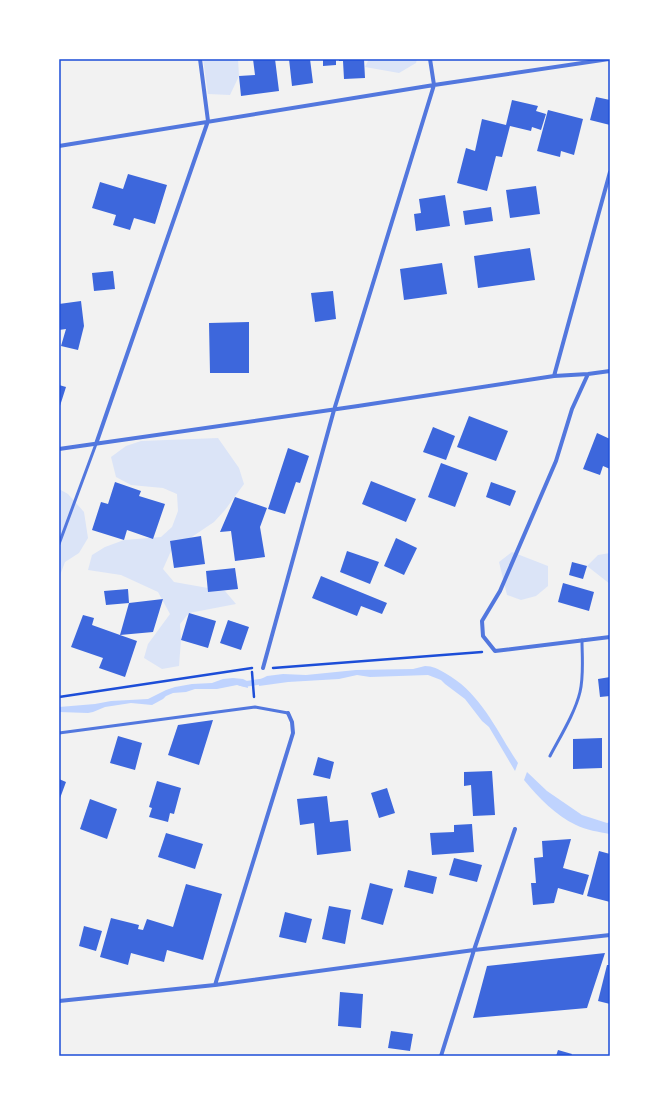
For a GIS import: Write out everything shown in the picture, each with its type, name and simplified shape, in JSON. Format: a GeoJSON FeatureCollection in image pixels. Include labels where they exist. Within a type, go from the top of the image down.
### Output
{"type":"FeatureCollection","features":[{"type":"Feature","properties":{"kind":"street"},"geometry":{"type":"LineString","coordinates":[[96,444],[208,121],[200,59]]}},
{"type":"Feature","properties":{"kind":"street"},"geometry":{"type":"LineString","coordinates":[[263,668],[334,410],[434,85],[430,59]]}},
{"type":"Feature","properties":{"kind":"street"},"geometry":{"type":"LineString","coordinates":[[59,146],[434,85],[609,59]]}},
{"type":"Feature","properties":{"kind":"street"},"geometry":{"type":"LineString","coordinates":[[554,376],[610,172]]}},
{"type":"Feature","properties":{"kind":"street"},"geometry":{"type":"LineString","coordinates":[[59,449],[334,410],[554,376],[610,371]]}},
{"type":"Feature","properties":{"kind":"street"},"geometry":{"type":"LineString","coordinates":[[588,374],[572,409],[556,461],[500,591],[482,621],[483,636],[495,651],[610,637]]}},
{"type":"Feature","properties":{"kind":"street"},"geometry":{"type":"LineString","coordinates":[[215,985],[293,733],[292,722],[288,713]]}},
{"type":"Feature","properties":{"kind":"street"},"geometry":{"type":"LineString","coordinates":[[441,1056],[474,950],[515,829]]}},
{"type":"Feature","properties":{"kind":"street"},"geometry":{"type":"LineString","coordinates":[[59,1001],[215,985],[474,950],[610,935]]}},
{"type":"Feature","properties":{"kind":"lane"},"geometry":{"type":"LineString","coordinates":[[59,544],[96,444]]}},
{"type":"Feature","properties":{"kind":"lane"},"geometry":{"type":"LineString","coordinates":[[550,756],[575,707],[580,692],[582,678],[582,640]]}},
{"type":"Feature","properties":{"kind":"lane"},"geometry":{"type":"LineString","coordinates":[[59,733],[255,707],[288,713]]}},
{"type":"Feature","properties":{"kind":"path"},"geometry":{"type":"LineString","coordinates":[[274,668],[495,651]]}},
{"type":"Feature","properties":{"kind":"path"},"geometry":{"type":"LineString","coordinates":[[59,697],[254,668],[255,707]]}},
{"type":"Feature","properties":{"kind":"shaded area"},"geometry":{"type":"Polygon","coordinates":[[[203,59],[238,59],[239,76],[230,95],[208,94],[203,59]]]}},
{"type":"Feature","properties":{"kind":"shaded area"},"geometry":{"type":"Polygon","coordinates":[[[369,59],[417,59],[416,63],[399,73],[365,67],[369,59]]]}},
{"type":"Feature","properties":{"kind":"shaded area"},"geometry":{"type":"Polygon","coordinates":[[[218,438],[239,468],[244,484],[214,522],[171,551],[163,569],[174,582],[225,591],[236,604],[189,613],[180,624],[181,640],[179,666],[162,669],[144,658],[148,644],[170,614],[158,592],[121,575],[88,570],[92,555],[105,547],[124,540],[161,537],[172,527],[178,511],[177,494],[163,488],[131,485],[116,477],[111,457],[126,446],[141,441],[218,438]]]}},
{"type":"Feature","properties":{"kind":"shaded area"},"geometry":{"type":"Polygon","coordinates":[[[59,489],[68,494],[84,512],[88,538],[79,553],[65,562],[59,578],[59,489]]]}},
{"type":"Feature","properties":{"kind":"shaded area"},"geometry":{"type":"Polygon","coordinates":[[[512,552],[548,566],[548,586],[536,596],[521,600],[507,595],[499,562],[512,552]]]}},
{"type":"Feature","properties":{"kind":"shaded area"},"geometry":{"type":"Polygon","coordinates":[[[610,553],[610,584],[587,566],[598,555],[610,553]]]}},
{"type":"Feature","properties":{"kind":"water"},"geometry":{"type":"Polygon","coordinates":[[[425,666],[438,669],[458,681],[478,702],[495,725],[518,763],[515,771],[489,727],[482,721],[465,699],[441,680],[428,675],[370,677],[357,675],[339,679],[288,682],[259,686],[259,680],[267,676],[283,674],[306,675],[356,670],[413,669],[425,666]]]}},
{"type":"Feature","properties":{"kind":"water"},"geometry":{"type":"Polygon","coordinates":[[[233,678],[247,681],[248,688],[237,685],[217,689],[195,689],[186,692],[173,693],[152,705],[131,703],[105,707],[88,713],[59,712],[59,707],[111,701],[148,699],[175,687],[212,683],[223,679],[233,678]]]}},
{"type":"Feature","properties":{"kind":"water"},"geometry":{"type":"Polygon","coordinates":[[[527,772],[547,791],[582,815],[607,823],[610,822],[610,834],[593,831],[576,825],[554,811],[524,780],[527,772]]]}},
{"type":"Feature","properties":{"kind":"building"},"geometry":{"type":"Polygon","coordinates":[[[253,59],[275,59],[279,91],[241,96],[239,76],[255,75],[253,59]]]}},
{"type":"Feature","properties":{"kind":"building"},"geometry":{"type":"Polygon","coordinates":[[[289,59],[310,59],[313,83],[292,86],[289,59]]]}},
{"type":"Feature","properties":{"kind":"building"},"geometry":{"type":"Polygon","coordinates":[[[323,59],[336,59],[336,65],[323,66],[323,59]]]}},
{"type":"Feature","properties":{"kind":"building"},"geometry":{"type":"Polygon","coordinates":[[[339,59],[364,59],[365,78],[344,79],[343,61],[339,61],[339,59]]]}},
{"type":"Feature","properties":{"kind":"building"},"geometry":{"type":"Polygon","coordinates":[[[596,97],[610,100],[610,125],[590,120],[596,97]]]}},
{"type":"Feature","properties":{"kind":"building"},"geometry":{"type":"Polygon","coordinates":[[[512,100],[538,106],[536,111],[546,114],[541,130],[532,127],[531,131],[510,126],[502,157],[496,156],[487,191],[457,183],[466,148],[475,151],[482,119],[506,125],[512,100]]]}},
{"type":"Feature","properties":{"kind":"building"},"geometry":{"type":"Polygon","coordinates":[[[548,110],[583,119],[574,155],[561,151],[560,157],[537,151],[548,110]]]}},
{"type":"Feature","properties":{"kind":"building"},"geometry":{"type":"Polygon","coordinates":[[[128,174],[167,185],[155,224],[134,218],[130,230],[113,225],[116,215],[92,208],[100,182],[123,189],[128,174]]]}},
{"type":"Feature","properties":{"kind":"building"},"geometry":{"type":"Polygon","coordinates":[[[536,186],[540,214],[510,218],[506,190],[536,186]]]}},
{"type":"Feature","properties":{"kind":"building"},"geometry":{"type":"Polygon","coordinates":[[[445,195],[450,226],[416,231],[414,214],[421,213],[419,199],[445,195]]]}},
{"type":"Feature","properties":{"kind":"building"},"geometry":{"type":"Polygon","coordinates":[[[491,207],[493,221],[465,225],[463,211],[491,207]]]}},
{"type":"Feature","properties":{"kind":"building"},"geometry":{"type":"Polygon","coordinates":[[[530,248],[535,280],[478,288],[474,256],[530,248]]]}},
{"type":"Feature","properties":{"kind":"building"},"geometry":{"type":"Polygon","coordinates":[[[442,263],[447,294],[404,300],[400,269],[442,263]]]}},
{"type":"Feature","properties":{"kind":"building"},"geometry":{"type":"Polygon","coordinates":[[[113,271],[115,289],[94,291],[92,273],[113,271]]]}},
{"type":"Feature","properties":{"kind":"building"},"geometry":{"type":"Polygon","coordinates":[[[333,291],[336,319],[315,322],[311,293],[333,291]]]}},
{"type":"Feature","properties":{"kind":"building"},"geometry":{"type":"Polygon","coordinates":[[[81,301],[84,326],[78,350],[61,346],[66,329],[59,330],[59,304],[81,301]]]}},
{"type":"Feature","properties":{"kind":"building"},"geometry":{"type":"Polygon","coordinates":[[[249,322],[249,373],[210,373],[209,323],[249,322]]]}},
{"type":"Feature","properties":{"kind":"building"},"geometry":{"type":"Polygon","coordinates":[[[59,385],[66,387],[59,409],[59,385]]]}},
{"type":"Feature","properties":{"kind":"building"},"geometry":{"type":"Polygon","coordinates":[[[469,416],[508,431],[496,461],[457,447],[469,416]]]}},
{"type":"Feature","properties":{"kind":"building"},"geometry":{"type":"Polygon","coordinates":[[[433,427],[455,436],[446,460],[423,452],[433,427]]]}},
{"type":"Feature","properties":{"kind":"building"},"geometry":{"type":"Polygon","coordinates":[[[597,433],[610,439],[610,469],[603,466],[600,475],[583,469],[597,433]]]}},
{"type":"Feature","properties":{"kind":"building"},"geometry":{"type":"Polygon","coordinates":[[[288,448],[309,456],[300,483],[296,482],[285,514],[268,509],[288,448]]]}},
{"type":"Feature","properties":{"kind":"building"},"geometry":{"type":"Polygon","coordinates":[[[441,463],[468,473],[455,507],[428,497],[441,463]]]}},
{"type":"Feature","properties":{"kind":"building"},"geometry":{"type":"Polygon","coordinates":[[[371,481],[416,499],[406,522],[362,504],[371,481]]]}},
{"type":"Feature","properties":{"kind":"building"},"geometry":{"type":"Polygon","coordinates":[[[115,482],[141,491],[139,496],[165,504],[153,539],[127,530],[124,540],[92,530],[101,502],[108,504],[115,482]]]}},
{"type":"Feature","properties":{"kind":"building"},"geometry":{"type":"Polygon","coordinates":[[[491,482],[516,491],[510,506],[486,497],[491,482]]]}},
{"type":"Feature","properties":{"kind":"building"},"geometry":{"type":"Polygon","coordinates":[[[235,497],[267,508],[260,527],[265,557],[235,561],[231,531],[220,532],[235,497]]]}},
{"type":"Feature","properties":{"kind":"building"},"geometry":{"type":"Polygon","coordinates":[[[201,536],[205,564],[174,568],[170,541],[201,536]]]}},
{"type":"Feature","properties":{"kind":"building"},"geometry":{"type":"Polygon","coordinates":[[[396,538],[417,548],[404,575],[384,566],[396,538]]]}},
{"type":"Feature","properties":{"kind":"building"},"geometry":{"type":"Polygon","coordinates":[[[347,551],[379,562],[370,584],[340,572],[347,551]]]}},
{"type":"Feature","properties":{"kind":"building"},"geometry":{"type":"Polygon","coordinates":[[[572,562],[587,566],[583,579],[569,575],[572,562]]]}},
{"type":"Feature","properties":{"kind":"building"},"geometry":{"type":"Polygon","coordinates":[[[235,568],[238,589],[208,592],[206,571],[235,568]]]}},
{"type":"Feature","properties":{"kind":"building"},"geometry":{"type":"Polygon","coordinates":[[[321,576],[387,603],[382,614],[361,606],[357,616],[312,598],[321,576]]]}},
{"type":"Feature","properties":{"kind":"building"},"geometry":{"type":"Polygon","coordinates":[[[563,583],[594,592],[589,611],[558,602],[563,583]]]}},
{"type":"Feature","properties":{"kind":"building"},"geometry":{"type":"Polygon","coordinates":[[[128,589],[129,603],[106,605],[104,591],[128,589]]]}},
{"type":"Feature","properties":{"kind":"building"},"geometry":{"type":"Polygon","coordinates":[[[163,599],[153,632],[120,635],[129,603],[163,599]]]}},
{"type":"Feature","properties":{"kind":"building"},"geometry":{"type":"Polygon","coordinates":[[[189,613],[216,621],[208,648],[181,640],[189,613]]]}},
{"type":"Feature","properties":{"kind":"building"},"geometry":{"type":"Polygon","coordinates":[[[83,615],[94,618],[92,625],[137,641],[125,677],[99,668],[103,658],[71,647],[83,615]]]}},
{"type":"Feature","properties":{"kind":"building"},"geometry":{"type":"Polygon","coordinates":[[[228,620],[249,627],[241,650],[220,643],[228,620]]]}},
{"type":"Feature","properties":{"kind":"building"},"geometry":{"type":"Polygon","coordinates":[[[610,677],[610,696],[600,697],[598,679],[610,677]]]}},
{"type":"Feature","properties":{"kind":"building"},"geometry":{"type":"Polygon","coordinates":[[[213,720],[199,765],[168,755],[178,725],[213,720]]]}},
{"type":"Feature","properties":{"kind":"building"},"geometry":{"type":"Polygon","coordinates":[[[118,736],[142,743],[135,770],[110,763],[118,736]]]}},
{"type":"Feature","properties":{"kind":"building"},"geometry":{"type":"Polygon","coordinates":[[[602,738],[602,768],[573,769],[573,739],[602,738]]]}},
{"type":"Feature","properties":{"kind":"building"},"geometry":{"type":"Polygon","coordinates":[[[318,757],[334,762],[330,779],[313,775],[318,757]]]}},
{"type":"Feature","properties":{"kind":"building"},"geometry":{"type":"Polygon","coordinates":[[[492,771],[495,815],[473,816],[471,785],[464,786],[464,772],[492,771]]]}},
{"type":"Feature","properties":{"kind":"building"},"geometry":{"type":"Polygon","coordinates":[[[59,779],[66,782],[59,801],[59,779]]]}},
{"type":"Feature","properties":{"kind":"building"},"geometry":{"type":"Polygon","coordinates":[[[157,781],[181,788],[174,814],[170,813],[168,822],[149,817],[152,808],[149,807],[157,781]]]}},
{"type":"Feature","properties":{"kind":"building"},"geometry":{"type":"Polygon","coordinates":[[[387,788],[395,813],[379,818],[371,793],[387,788]]]}},
{"type":"Feature","properties":{"kind":"building"},"geometry":{"type":"Polygon","coordinates":[[[327,796],[330,822],[348,820],[351,851],[317,855],[314,823],[300,825],[297,799],[327,796]]]}},
{"type":"Feature","properties":{"kind":"building"},"geometry":{"type":"Polygon","coordinates":[[[90,799],[117,809],[107,839],[80,829],[90,799]]]}},
{"type":"Feature","properties":{"kind":"building"},"geometry":{"type":"Polygon","coordinates":[[[472,824],[474,852],[432,855],[430,833],[454,832],[454,825],[472,824]]]}},
{"type":"Feature","properties":{"kind":"building"},"geometry":{"type":"Polygon","coordinates":[[[166,833],[203,844],[195,869],[158,857],[166,833]]]}},
{"type":"Feature","properties":{"kind":"building"},"geometry":{"type":"Polygon","coordinates":[[[571,839],[563,868],[589,875],[583,895],[558,888],[554,903],[533,905],[531,883],[536,883],[534,858],[543,857],[542,841],[571,839]]]}},
{"type":"Feature","properties":{"kind":"building"},"geometry":{"type":"Polygon","coordinates":[[[599,851],[610,854],[610,902],[587,896],[599,851]]]}},
{"type":"Feature","properties":{"kind":"building"},"geometry":{"type":"Polygon","coordinates":[[[454,858],[482,865],[477,882],[449,875],[454,858]]]}},
{"type":"Feature","properties":{"kind":"building"},"geometry":{"type":"Polygon","coordinates":[[[408,870],[437,877],[433,894],[404,887],[408,870]]]}},
{"type":"Feature","properties":{"kind":"building"},"geometry":{"type":"Polygon","coordinates":[[[370,883],[393,889],[383,925],[361,919],[370,883]]]}},
{"type":"Feature","properties":{"kind":"building"},"geometry":{"type":"Polygon","coordinates":[[[186,884],[222,894],[203,960],[167,950],[164,962],[131,953],[128,965],[100,957],[111,918],[139,925],[138,929],[143,930],[147,919],[173,927],[186,884]]]}},
{"type":"Feature","properties":{"kind":"building"},"geometry":{"type":"Polygon","coordinates":[[[329,906],[351,910],[345,944],[322,939],[329,906]]]}},
{"type":"Feature","properties":{"kind":"building"},"geometry":{"type":"Polygon","coordinates":[[[285,912],[312,919],[306,943],[279,937],[285,912]]]}},
{"type":"Feature","properties":{"kind":"building"},"geometry":{"type":"Polygon","coordinates":[[[84,926],[102,931],[96,951],[79,946],[84,926]]]}},
{"type":"Feature","properties":{"kind":"building"},"geometry":{"type":"Polygon","coordinates":[[[605,953],[587,1008],[473,1018],[487,966],[605,953]]]}},
{"type":"Feature","properties":{"kind":"building"},"geometry":{"type":"Polygon","coordinates":[[[607,965],[610,965],[610,1004],[598,1001],[607,965]]]}},
{"type":"Feature","properties":{"kind":"building"},"geometry":{"type":"Polygon","coordinates":[[[340,992],[363,994],[361,1028],[338,1026],[340,992]]]}},
{"type":"Feature","properties":{"kind":"building"},"geometry":{"type":"Polygon","coordinates":[[[391,1031],[413,1034],[410,1051],[388,1048],[391,1031]]]}},
{"type":"Feature","properties":{"kind":"building"},"geometry":{"type":"Polygon","coordinates":[[[558,1050],[572,1054],[571,1056],[556,1056],[558,1050]]]}},
{"type":"Feature","properties":{"kind":"waterway"},"geometry":{"type":"LineString","coordinates":[[240,683],[245,684],[265,681]]}}]}
